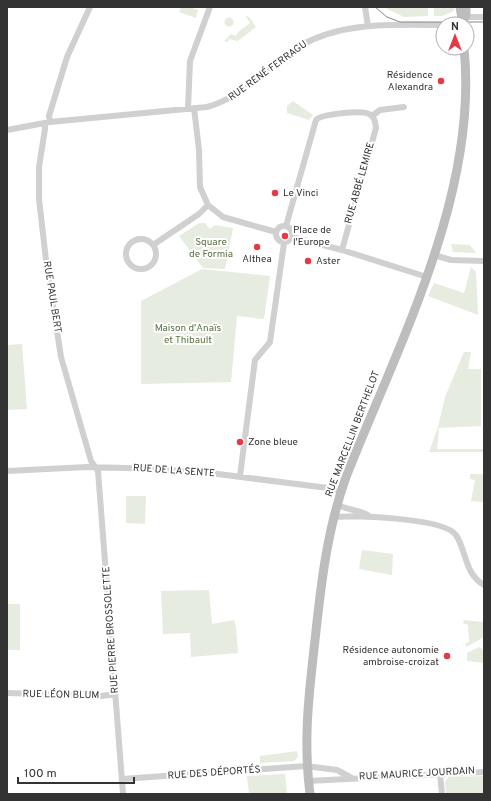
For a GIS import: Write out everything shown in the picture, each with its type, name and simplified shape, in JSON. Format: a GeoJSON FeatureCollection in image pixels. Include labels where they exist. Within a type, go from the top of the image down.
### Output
{"type":"FeatureCollection","features":[{"type":"Feature","properties":{"kind":"main road","name":"RUE MARCELLIN BERTHELOT"},"geometry":{"type":"LineString","coordinates":[[310,794],[306,766],[307,718],[324,557],[341,492],[427,277],[434,255],[462,146],[467,98],[467,65],[465,56]]}},
{"type":"Feature","properties":{"kind":"street","name":"RUE PAUL BERT"},"geometry":{"type":"LineString","coordinates":[[90,7],[68,58],[45,129],[39,167],[39,199],[46,266],[61,357],[91,461],[95,467]]}},
{"type":"Feature","properties":{"kind":"street"},"geometry":{"type":"LineString","coordinates":[[210,7],[190,61],[191,108],[199,150],[200,187],[208,205],[223,217],[276,232]]}},
{"type":"Feature","properties":{"kind":"street"},"geometry":{"type":"LineString","coordinates":[[365,7],[368,26]]}},
{"type":"Feature","properties":{"kind":"street"},"geometry":{"type":"LineString","coordinates":[[463,15],[484,16]]}},
{"type":"Feature","properties":{"kind":"street","name":"RUE RENÉ FERRAGU"},"geometry":{"type":"LineString","coordinates":[[7,130],[47,123],[207,107],[230,99],[281,59],[316,38],[341,30],[368,26],[435,25]]}},
{"type":"Feature","properties":{"kind":"street"},"geometry":{"type":"LineString","coordinates":[[286,226],[316,120],[323,116],[360,112],[372,116],[380,110],[404,107]]}},
{"type":"Feature","properties":{"kind":"street","name":"RUE ABBÉ LEMIRE"},"geometry":{"type":"LineString","coordinates":[[342,250],[376,128],[372,116]]}},
{"type":"Feature","properties":{"kind":"street"},"geometry":{"type":"LineString","coordinates":[[153,245],[199,214],[208,205]]}},
{"type":"Feature","properties":{"kind":"street"},"geometry":{"type":"LineString","coordinates":[[276,232],[281,227],[286,226]]}},
{"type":"Feature","properties":{"kind":"street"},"geometry":{"type":"LineString","coordinates":[[286,226],[292,232],[292,237]]}},
{"type":"Feature","properties":{"kind":"street"},"geometry":{"type":"LineString","coordinates":[[276,232],[278,239],[284,243]]}},
{"type":"Feature","properties":{"kind":"street"},"geometry":{"type":"LineString","coordinates":[[292,237],[342,250],[427,277]]}},
{"type":"Feature","properties":{"kind":"street"},"geometry":{"type":"LineString","coordinates":[[240,476],[255,360],[270,342],[284,243],[292,237]]}},
{"type":"Feature","properties":{"kind":"street"},"geometry":{"type":"LineString","coordinates":[[146,239],[153,245],[156,257],[149,267],[137,269],[129,264],[125,252],[133,240],[146,239]]}},
{"type":"Feature","properties":{"kind":"street"},"geometry":{"type":"LineString","coordinates":[[434,255],[451,260],[484,261]]}},
{"type":"Feature","properties":{"kind":"street","name":"RUE DE LA SENTE"},"geometry":{"type":"LineString","coordinates":[[7,471],[95,467],[195,472],[240,476],[328,488],[341,492]]}},
{"type":"Feature","properties":{"kind":"street","name":"RUE PIERRE BROSSOLETTE"},"geometry":{"type":"LineString","coordinates":[[95,467],[98,471],[123,794]]}},
{"type":"Feature","properties":{"kind":"street"},"geometry":{"type":"LineString","coordinates":[[337,504],[344,508],[363,511],[369,516]]}},
{"type":"Feature","properties":{"kind":"street"},"geometry":{"type":"LineString","coordinates":[[334,517],[369,516],[431,524],[449,528],[458,539],[471,573],[484,585]]}},
{"type":"Feature","properties":{"kind":"street","name":"RUE LÉON BLUM"},"geometry":{"type":"LineString","coordinates":[[7,694],[116,694]]}},
{"type":"Feature","properties":{"kind":"street","name":"RUE MAURICE JOURDAIN"},"geometry":{"type":"LineString","coordinates":[[306,766],[337,770],[350,777]]}},
{"type":"Feature","properties":{"kind":"street","name":"RUE DES DÉPORTÉS"},"geometry":{"type":"LineString","coordinates":[[122,779],[306,766]]}},
{"type":"Feature","properties":{"kind":"street","name":"RUE MAURICE JOURDAIN"},"geometry":{"type":"LineString","coordinates":[[308,781],[350,777],[484,772]]}},
{"type":"Feature","properties":{"kind":"street"},"geometry":{"type":"LineString","coordinates":[[440,774],[442,794]]}},
{"type":"Feature","properties":{"kind":"green space"},"geometry":{"type":"Polygon","coordinates":[[[181,7],[190,7],[198,10],[196,18],[179,12],[181,7]]]}},
{"type":"Feature","properties":{"kind":"green space"},"geometry":{"type":"Polygon","coordinates":[[[383,7],[428,7],[428,16],[404,17],[383,7]]]}},
{"type":"Feature","properties":{"kind":"green space"},"geometry":{"type":"Polygon","coordinates":[[[434,7],[454,7],[454,11],[442,16],[434,16],[434,7]]]}},
{"type":"Feature","properties":{"kind":"green space"},"geometry":{"type":"Polygon","coordinates":[[[245,15],[249,17],[256,27],[238,41],[229,39],[228,42],[224,41],[231,34],[236,36],[238,32],[250,23],[245,15]]]}},
{"type":"Feature","properties":{"kind":"green space"},"geometry":{"type":"Polygon","coordinates":[[[229,17],[234,22],[229,27],[224,22],[229,17]]]}},
{"type":"Feature","properties":{"kind":"green space"},"geometry":{"type":"Polygon","coordinates":[[[293,101],[313,115],[309,120],[287,113],[287,106],[293,101]]]}},
{"type":"Feature","properties":{"kind":"green space","name":"Square de Formia"},"geometry":{"type":"Polygon","coordinates":[[[199,223],[205,223],[210,229],[215,225],[233,228],[225,269],[203,268],[179,236],[199,223]]]}},
{"type":"Feature","properties":{"kind":"green space"},"geometry":{"type":"Polygon","coordinates":[[[451,244],[470,245],[476,253],[453,252],[451,244]]]}},
{"type":"Feature","properties":{"kind":"green space"},"geometry":{"type":"Polygon","coordinates":[[[471,267],[476,272],[478,315],[428,296],[434,283],[464,293],[471,267]]]}},
{"type":"Feature","properties":{"kind":"green space","name":"Maison d'Anaïs et Thibault"},"geometry":{"type":"Polygon","coordinates":[[[202,269],[270,276],[264,319],[237,316],[231,382],[141,384],[141,301],[202,269]]]}},
{"type":"Feature","properties":{"kind":"green space"},"geometry":{"type":"Polygon","coordinates":[[[22,344],[27,409],[7,410],[7,345],[22,344]]]}},
{"type":"Feature","properties":{"kind":"green space"},"geometry":{"type":"Polygon","coordinates":[[[464,352],[471,352],[468,369],[481,369],[481,426],[439,428],[437,449],[484,449],[484,452],[429,452],[438,427],[445,397],[464,352]]]}},
{"type":"Feature","properties":{"kind":"green space"},"geometry":{"type":"Polygon","coordinates":[[[470,474],[484,474],[484,502],[471,501],[475,480],[470,479],[470,474]]]}},
{"type":"Feature","properties":{"kind":"green space"},"geometry":{"type":"Polygon","coordinates":[[[126,496],[146,496],[145,524],[126,523],[126,496]]]}},
{"type":"Feature","properties":{"kind":"green space"},"geometry":{"type":"Polygon","coordinates":[[[362,550],[393,554],[392,575],[359,569],[362,550]]]}},
{"type":"Feature","properties":{"kind":"green space"},"geometry":{"type":"Polygon","coordinates":[[[209,590],[212,624],[234,620],[238,653],[191,657],[190,633],[163,634],[161,591],[209,590]]]}},
{"type":"Feature","properties":{"kind":"green space"},"geometry":{"type":"Polygon","coordinates":[[[7,604],[20,604],[20,650],[7,650],[7,604]]]}},
{"type":"Feature","properties":{"kind":"green space"},"geometry":{"type":"Polygon","coordinates":[[[464,620],[483,622],[484,637],[466,647],[466,643],[469,642],[468,625],[463,623],[464,620]]]}},
{"type":"Feature","properties":{"kind":"green space"},"geometry":{"type":"Polygon","coordinates":[[[479,647],[484,650],[484,663],[467,661],[467,653],[479,647]]]}},
{"type":"Feature","properties":{"kind":"green space"},"geometry":{"type":"Polygon","coordinates":[[[297,751],[298,757],[294,761],[260,763],[260,756],[297,751]]]}},
{"type":"Feature","properties":{"kind":"green space"},"geometry":{"type":"Polygon","coordinates":[[[285,774],[287,794],[249,794],[247,776],[285,774]]]}},
{"type":"Feature","properties":{"kind":"green space"},"geometry":{"type":"Polygon","coordinates":[[[484,776],[484,794],[446,794],[445,782],[449,777],[484,776]]]}},
{"type":"Feature","properties":{"kind":"tram line"},"geometry":{"type":"LineString","coordinates":[[375,7],[387,17],[400,22],[484,22]]}},
{"type":"Feature","properties":{"kind":"place","name":"Résidence Alexandra"},"geometry":{"type":"Point","coordinates":[441,81]}},
{"type":"Feature","properties":{"kind":"place","name":"Le Vinci"},"geometry":{"type":"Point","coordinates":[275,193]}},
{"type":"Feature","properties":{"kind":"place","name":"Place de l'Europe"},"geometry":{"type":"Point","coordinates":[285,236]}},
{"type":"Feature","properties":{"kind":"place","name":"Althea"},"geometry":{"type":"Point","coordinates":[257,247]}},
{"type":"Feature","properties":{"kind":"place","name":"Aster"},"geometry":{"type":"Point","coordinates":[308,261]}},
{"type":"Feature","properties":{"kind":"place","name":"Zone bleue"},"geometry":{"type":"Point","coordinates":[240,442]}},
{"type":"Feature","properties":{"kind":"place","name":"Résidence autonomie ambroise-croizat"},"geometry":{"type":"Point","coordinates":[447,656]}}]}
